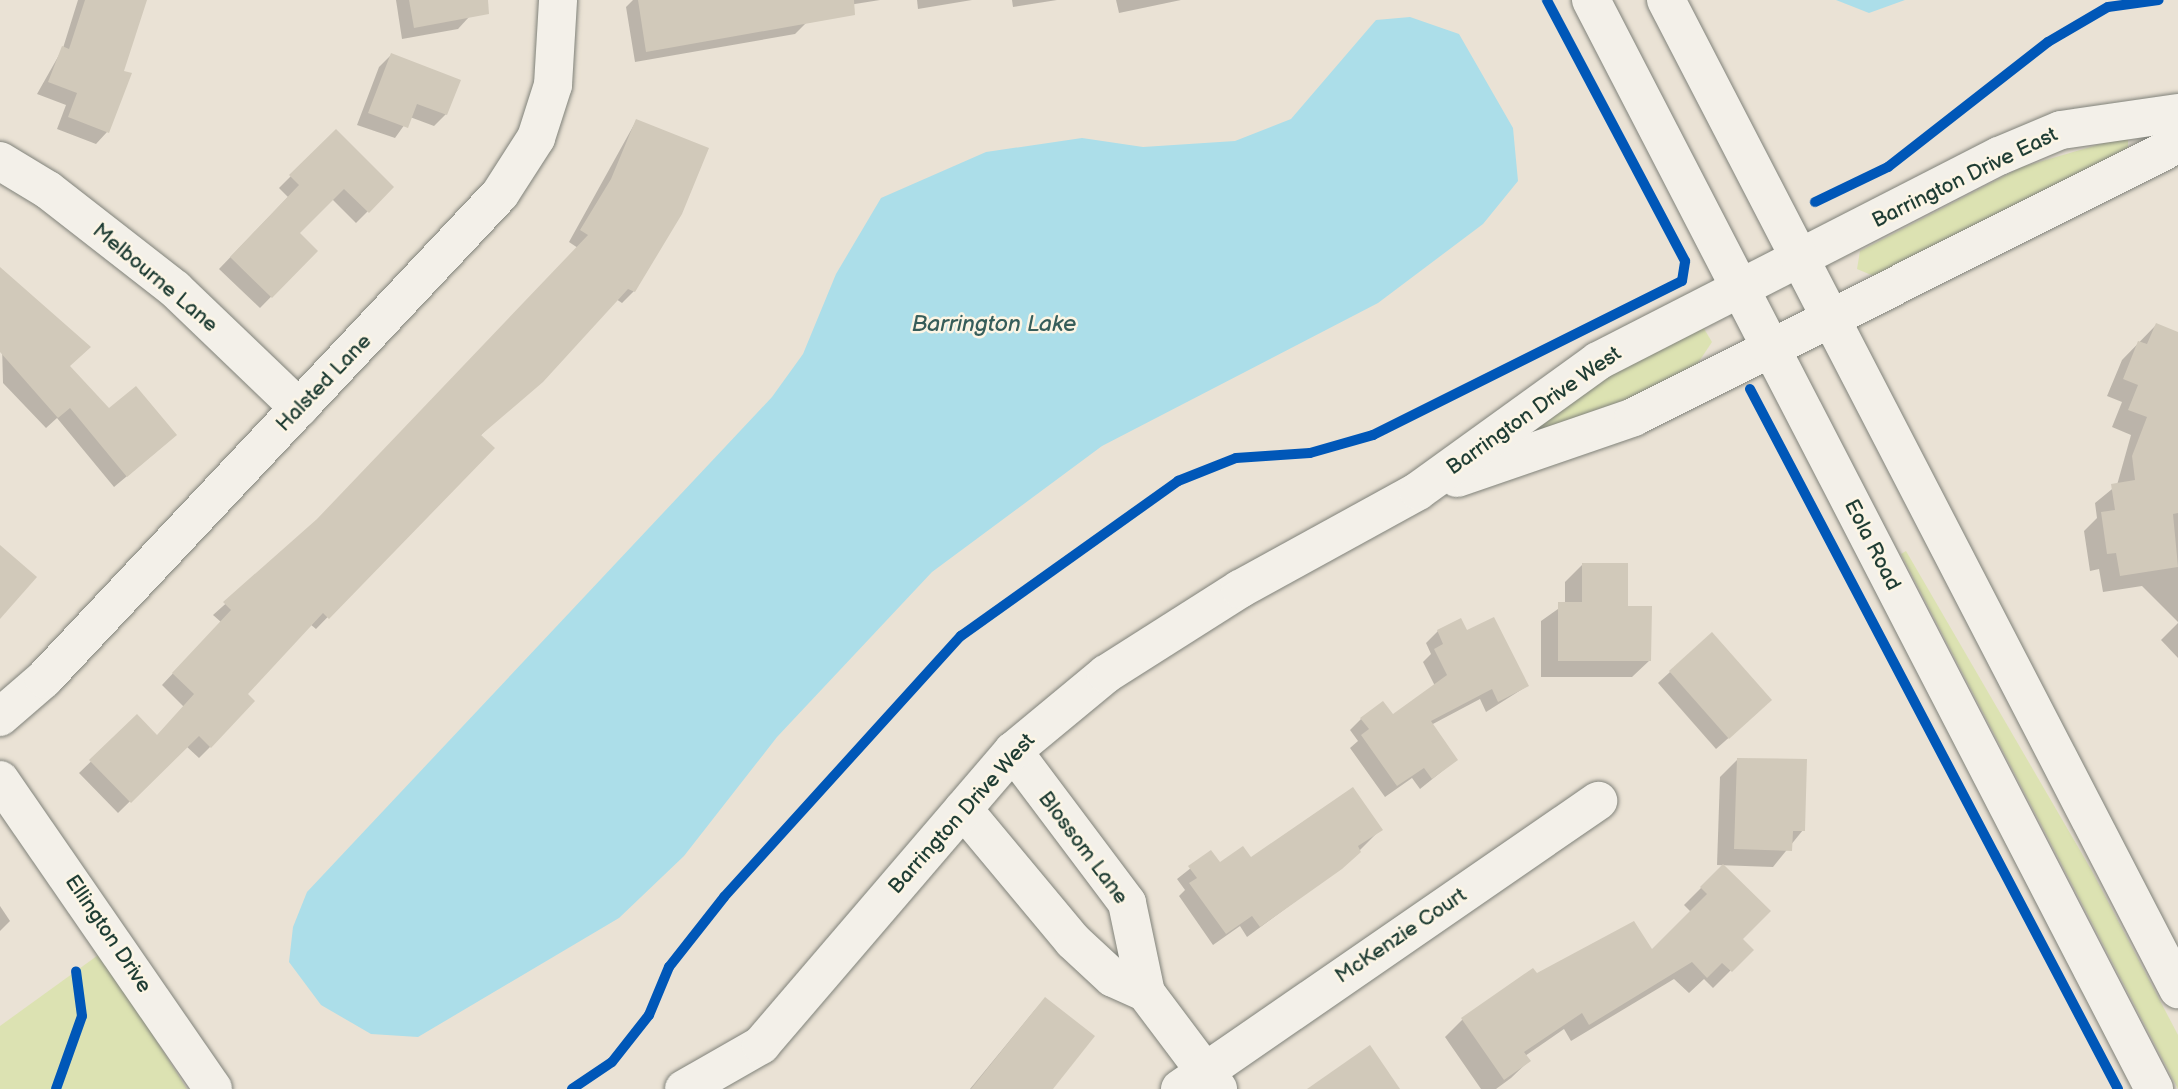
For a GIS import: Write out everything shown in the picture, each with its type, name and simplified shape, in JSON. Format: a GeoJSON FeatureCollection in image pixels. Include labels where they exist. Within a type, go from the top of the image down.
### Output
{"type":"FeatureCollection","features":[{"type":"Feature","properties":{"kind":"street","name":"Halsted Lane"},"geometry":{"type":"LineString","coordinates":[[0,717],[44,679],[457,244],[536,138],[553,85],[558,0]]}},
{"type":"Feature","properties":{"kind":"street","name":"Eola Road"},"geometry":{"type":"LineString","coordinates":[[1591,0],[2154,1089]]}},
{"type":"Feature","properties":{"kind":"street"},"geometry":{"type":"LineString","coordinates":[[1666,0],[2178,989]]}},
{"type":"Feature","properties":{"kind":"street","name":"Barrington Drive East"},"geometry":{"type":"LineString","coordinates":[[1801,260],[2061,130],[2178,113]]}},
{"type":"Feature","properties":{"kind":"street"},"geometry":{"type":"LineString","coordinates":[[1831,320],[2178,144]]}},
{"type":"Feature","properties":{"kind":"street","name":"Melbourne Lane"},"geometry":{"type":"LineString","coordinates":[[0,161],[48,190],[175,289],[299,408]]}},
{"type":"Feature","properties":{"kind":"street","name":"Barrington Drive West"},"geometry":{"type":"LineString","coordinates":[[684,1089],[761,1045],[1013,751],[1117,667],[1240,589],[1418,491],[1598,361],[1740,288],[1801,260]]}},
{"type":"Feature","properties":{"kind":"street","name":"Barrington Drive West"},"geometry":{"type":"LineString","coordinates":[[1418,491],[1634,417],[1831,320]]}},
{"type":"Feature","properties":{"kind":"street","name":"Blossom Lane"},"geometry":{"type":"LineString","coordinates":[[1013,751],[1127,903],[1146,993],[1201,1083]]}},
{"type":"Feature","properties":{"kind":"street","name":"Ellington Drive"},"geometry":{"type":"LineString","coordinates":[[0,780],[213,1089]]}},
{"type":"Feature","properties":{"kind":"street","name":"McKenzie Court"},"geometry":{"type":"LineString","coordinates":[[1201,1083],[1598,801]]}},
{"type":"Feature","properties":{"kind":"street","name":"Blossom Lane"},"geometry":{"type":"LineString","coordinates":[[963,809],[1073,941],[1114,978],[1146,993]]}},
{"type":"Feature","properties":{"kind":"green space"},"geometry":{"type":"Polygon","coordinates":[[[2128,136],[2128,148],[1876,277],[1857,269],[1860,251],[2022,167],[2128,136]]]}},
{"type":"Feature","properties":{"kind":"green space"},"geometry":{"type":"Polygon","coordinates":[[[1703,327],[1712,342],[1696,366],[1621,403],[1523,435],[1602,368],[1703,327]]]}},
{"type":"Feature","properties":{"kind":"green space"},"geometry":{"type":"Polygon","coordinates":[[[1906,551],[2092,871],[2178,1035],[2178,1089],[1901,554],[1906,551]]]}},
{"type":"Feature","properties":{"kind":"green space"},"geometry":{"type":"Polygon","coordinates":[[[101,953],[187,1089],[0,1089],[0,1026],[101,953]]]}},
{"type":"Feature","properties":{"kind":"water"},"geometry":{"type":"Polygon","coordinates":[[[1836,0],[1905,0],[1869,13],[1836,0]]]}},
{"type":"Feature","properties":{"kind":"water","name":"Barrington Lake"},"geometry":{"type":"Polygon","coordinates":[[[1410,17],[1459,34],[1513,128],[1518,181],[1483,224],[1378,303],[1102,446],[932,572],[777,737],[684,856],[619,918],[418,1037],[371,1034],[321,1005],[289,962],[293,927],[307,892],[772,397],[803,354],[836,274],[881,198],[986,152],[1082,138],[1143,147],[1235,141],[1291,119],[1376,20],[1410,17]]]}},
{"type":"Feature","properties":{"kind":"building"},"geometry":{"type":"Polygon","coordinates":[[[85,0],[147,0],[124,71],[132,73],[109,133],[68,117],[77,93],[48,82],[62,46],[69,49],[85,0]]]}},
{"type":"Feature","properties":{"kind":"building"},"geometry":{"type":"Polygon","coordinates":[[[409,0],[488,0],[489,14],[414,28],[409,0]]]}},
{"type":"Feature","properties":{"kind":"building"},"geometry":{"type":"Polygon","coordinates":[[[638,0],[854,0],[855,15],[646,52],[638,0]]]}},
{"type":"Feature","properties":{"kind":"building"},"geometry":{"type":"Polygon","coordinates":[[[391,53],[461,80],[447,115],[417,104],[408,128],[368,113],[391,53]]]}},
{"type":"Feature","properties":{"kind":"building"},"geometry":{"type":"Polygon","coordinates":[[[636,119],[709,148],[682,214],[635,292],[628,289],[543,382],[481,435],[495,448],[329,619],[323,613],[248,694],[255,701],[211,748],[199,736],[131,803],[89,760],[137,714],[157,735],[194,694],[172,673],[231,610],[223,602],[317,519],[588,235],[580,230],[611,179],[636,119]]]}},
{"type":"Feature","properties":{"kind":"building"},"geometry":{"type":"Polygon","coordinates":[[[336,129],[394,187],[369,213],[344,189],[300,233],[318,251],[272,298],[230,257],[299,185],[289,175],[336,129]]]}},
{"type":"Feature","properties":{"kind":"building"},"geometry":{"type":"Polygon","coordinates":[[[0,267],[91,347],[70,366],[109,408],[136,386],[177,435],[127,477],[70,408],[58,418],[0,352],[0,267]]]}},
{"type":"Feature","properties":{"kind":"building"},"geometry":{"type":"Polygon","coordinates":[[[2156,323],[2178,332],[2178,513],[2173,514],[2178,567],[2120,576],[2116,553],[2107,554],[2101,512],[2115,510],[2111,484],[2135,480],[2132,456],[2147,417],[2128,410],[2138,385],[2123,379],[2138,341],[2147,344],[2156,323]]]}},
{"type":"Feature","properties":{"kind":"building"},"geometry":{"type":"Polygon","coordinates":[[[0,545],[37,577],[0,619],[0,545]]]}},
{"type":"Feature","properties":{"kind":"building"},"geometry":{"type":"Polygon","coordinates":[[[1582,563],[1628,563],[1628,606],[1652,606],[1651,661],[1558,661],[1558,602],[1582,602],[1582,563]]]}},
{"type":"Feature","properties":{"kind":"building"},"geometry":{"type":"Polygon","coordinates":[[[1494,617],[1529,686],[1498,702],[1492,689],[1431,721],[1458,760],[1432,779],[1424,768],[1397,786],[1361,735],[1369,729],[1360,718],[1383,701],[1393,714],[1447,675],[1434,649],[1443,644],[1437,630],[1461,618],[1467,630],[1494,617]]]}},
{"type":"Feature","properties":{"kind":"building"},"geometry":{"type":"Polygon","coordinates":[[[1712,632],[1772,700],[1729,739],[1669,671],[1712,632]]]}},
{"type":"Feature","properties":{"kind":"building"},"geometry":{"type":"Polygon","coordinates":[[[1737,758],[1807,759],[1805,831],[1793,831],[1792,851],[1734,849],[1737,758]]]}},
{"type":"Feature","properties":{"kind":"building"},"geometry":{"type":"Polygon","coordinates":[[[1353,787],[1383,830],[1358,846],[1361,852],[1342,869],[1260,927],[1252,916],[1226,934],[1189,883],[1197,878],[1188,866],[1211,850],[1220,862],[1243,846],[1251,857],[1353,787]]]}},
{"type":"Feature","properties":{"kind":"building"},"geometry":{"type":"Polygon","coordinates":[[[1723,864],[1771,911],[1743,939],[1754,950],[1732,972],[1722,963],[1707,978],[1692,962],[1589,1025],[1582,1013],[1524,1052],[1531,1061],[1504,1080],[1461,1018],[1533,968],[1537,973],[1634,921],[1652,949],[1707,894],[1700,887],[1723,864]]]}},
{"type":"Feature","properties":{"kind":"building"},"geometry":{"type":"Polygon","coordinates":[[[1045,997],[1095,1036],[1053,1089],[971,1089],[1045,997]]]}},
{"type":"Feature","properties":{"kind":"building"},"geometry":{"type":"Polygon","coordinates":[[[1370,1045],[1400,1089],[1307,1089],[1370,1045]]]}},
{"type":"Feature","properties":{"kind":"cycle path"},"geometry":{"type":"LineString","coordinates":[[572,1089],[612,1062],[649,1015],[669,967],[724,897],[961,636],[1178,481],[1236,458],[1310,453],[1373,435],[1682,281],[1685,261],[1547,0]]}},
{"type":"Feature","properties":{"kind":"cycle path"},"geometry":{"type":"LineString","coordinates":[[1815,202],[1888,167],[2048,42],[2108,7],[2159,0]]}},
{"type":"Feature","properties":{"kind":"cycle path"},"geometry":{"type":"LineString","coordinates":[[1750,389],[2118,1089]]}},
{"type":"Feature","properties":{"kind":"cycle path"},"geometry":{"type":"LineString","coordinates":[[56,1089],[82,1016],[76,971]]}}]}
